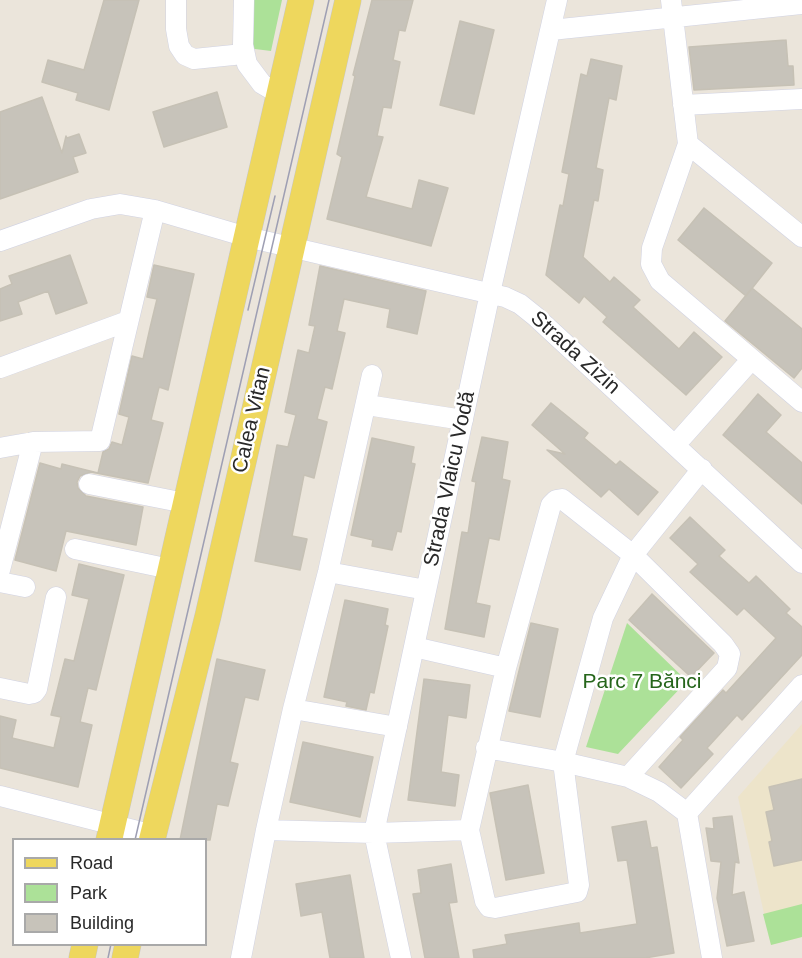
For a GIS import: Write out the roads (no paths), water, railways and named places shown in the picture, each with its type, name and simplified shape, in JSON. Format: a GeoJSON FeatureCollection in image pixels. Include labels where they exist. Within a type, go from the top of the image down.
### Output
{"type":"FeatureCollection","features":[{"type":"Feature","properties":{"kind":"main road"},"geometry":{"type":"LineString","coordinates":[[111,832],[301,0]]}},
{"type":"Feature","properties":{"kind":"main road","name":"Calea Vitan"},"geometry":{"type":"LineString","coordinates":[[153,837],[210,605],[348,0]]}},
{"type":"Feature","properties":{"kind":"street"},"geometry":{"type":"LineString","coordinates":[[176,0],[176,29],[179,46],[185,55],[194,59],[243,54]]}},
{"type":"Feature","properties":{"kind":"street"},"geometry":{"type":"LineString","coordinates":[[244,0],[243,54],[253,75],[262,84],[279,93]]}},
{"type":"Feature","properties":{"kind":"street","name":"Strada Vlaicu Vodă"},"geometry":{"type":"LineString","coordinates":[[401,958],[374,833],[490,293],[557,0]]}},
{"type":"Feature","properties":{"kind":"street"},"geometry":{"type":"LineString","coordinates":[[551,30],[672,8],[802,4]]}},
{"type":"Feature","properties":{"kind":"street"},"geometry":{"type":"LineString","coordinates":[[672,8],[688,144],[652,248],[651,264],[660,281],[802,402]]}},
{"type":"Feature","properties":{"kind":"street"},"geometry":{"type":"LineString","coordinates":[[684,105],[802,99]]}},
{"type":"Feature","properties":{"kind":"street"},"geometry":{"type":"LineString","coordinates":[[688,144],[802,237]]}},
{"type":"Feature","properties":{"kind":"street","name":"Strada Zizin"},"geometry":{"type":"LineString","coordinates":[[0,241],[106,206],[120,204],[155,210],[247,237],[490,293],[520,304],[676,444],[802,563]]}},
{"type":"Feature","properties":{"kind":"street"},"geometry":{"type":"LineString","coordinates":[[0,448],[33,442],[100,441],[155,210]]}},
{"type":"Feature","properties":{"kind":"street"},"geometry":{"type":"LineString","coordinates":[[774,213],[802,214]]}},
{"type":"Feature","properties":{"kind":"street"},"geometry":{"type":"LineString","coordinates":[[0,368],[128,321]]}},
{"type":"Feature","properties":{"kind":"street"},"geometry":{"type":"LineString","coordinates":[[676,444],[752,360]]}},
{"type":"Feature","properties":{"kind":"street"},"geometry":{"type":"LineString","coordinates":[[242,958],[266,830],[367,405],[372,375]]}},
{"type":"Feature","properties":{"kind":"street"},"geometry":{"type":"LineString","coordinates":[[367,405],[463,420]]}},
{"type":"Feature","properties":{"kind":"street"},"geometry":{"type":"LineString","coordinates":[[0,570],[33,442]]}},
{"type":"Feature","properties":{"kind":"street"},"geometry":{"type":"LineString","coordinates":[[628,777],[727,669],[730,654],[723,644],[633,555],[562,499],[556,500],[551,506],[506,668],[469,830],[485,902],[489,907],[495,908],[577,892],[579,885],[564,762],[603,618],[633,555],[702,469]]}},
{"type":"Feature","properties":{"kind":"street"},"geometry":{"type":"LineString","coordinates":[[88,484],[185,503]]}},
{"type":"Feature","properties":{"kind":"street"},"geometry":{"type":"LineString","coordinates":[[75,549],[170,569]]}},
{"type":"Feature","properties":{"kind":"street"},"geometry":{"type":"LineString","coordinates":[[328,572],[426,590]]}},
{"type":"Feature","properties":{"kind":"street"},"geometry":{"type":"LineString","coordinates":[[0,582],[25,587]]}},
{"type":"Feature","properties":{"kind":"street"},"geometry":{"type":"LineString","coordinates":[[0,688],[29,694],[34,693],[37,689],[56,597]]}},
{"type":"Feature","properties":{"kind":"street"},"geometry":{"type":"LineString","coordinates":[[414,647],[506,668]]}},
{"type":"Feature","properties":{"kind":"street"},"geometry":{"type":"LineString","coordinates":[[687,813],[802,685]]}},
{"type":"Feature","properties":{"kind":"street"},"geometry":{"type":"LineString","coordinates":[[293,709],[397,727]]}},
{"type":"Feature","properties":{"kind":"street"},"geometry":{"type":"LineString","coordinates":[[486,748],[564,762],[628,777],[659,792],[687,813],[712,958]]}},
{"type":"Feature","properties":{"kind":"street"},"geometry":{"type":"LineString","coordinates":[[0,796],[111,832],[153,837]]}},
{"type":"Feature","properties":{"kind":"street"},"geometry":{"type":"LineString","coordinates":[[266,830],[374,833],[469,830]]}},
{"type":"Feature","properties":{"kind":"tram line"},"geometry":{"type":"LineString","coordinates":[[135,838],[329,0]]}},
{"type":"Feature","properties":{"kind":"tram line"},"geometry":{"type":"LineString","coordinates":[[248,310],[275,196]]}},
{"type":"Feature","properties":{"kind":"tram line"},"geometry":{"type":"LineString","coordinates":[[108,958],[111,946]]}},
{"type":"Feature","properties":{"kind":"park label","name":"Parc 7 Bănci"},"geometry":{"type":"Point","coordinates":[642,682]}}]}
